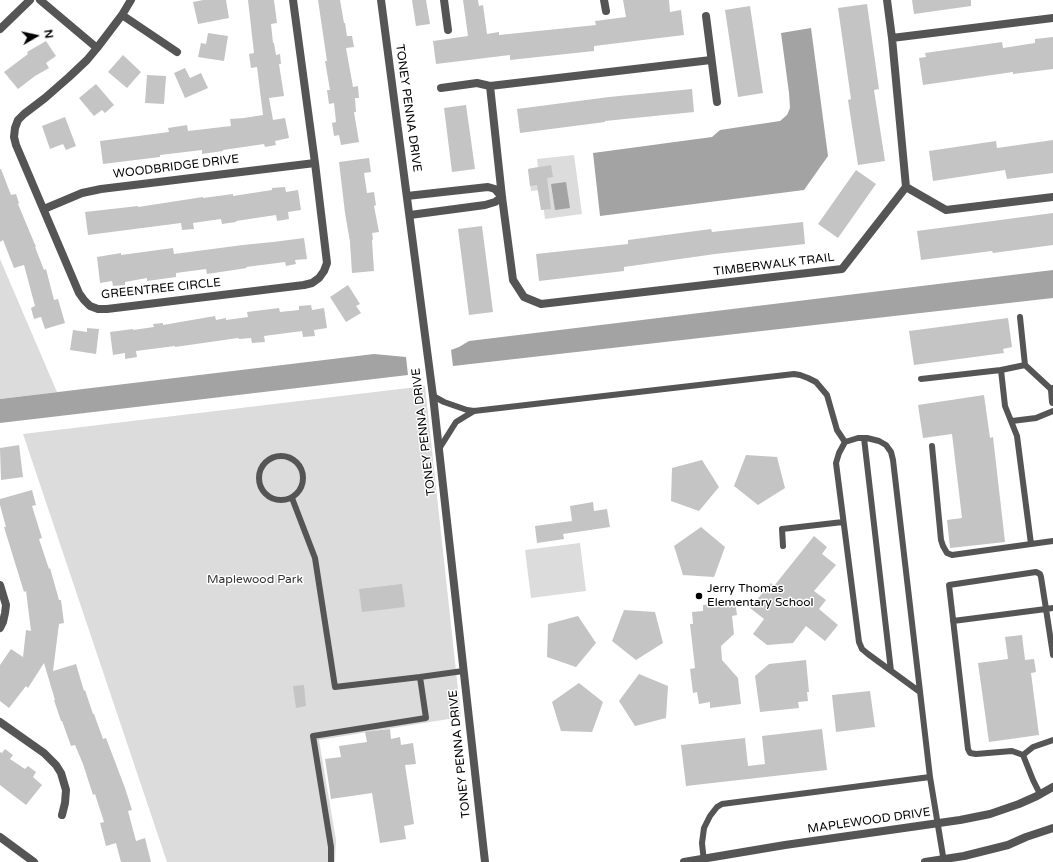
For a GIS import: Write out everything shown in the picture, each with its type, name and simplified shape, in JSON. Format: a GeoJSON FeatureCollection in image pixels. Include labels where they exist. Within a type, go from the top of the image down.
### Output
{"type":"FeatureCollection","features":[{"type":"Feature","properties":{"kind":"street"},"geometry":{"type":"LineString","coordinates":[[0,29],[30,0]]}},
{"type":"Feature","properties":{"kind":"street"},"geometry":{"type":"LineString","coordinates":[[40,0],[97,48]]}},
{"type":"Feature","properties":{"kind":"street","name":"GREENTREE CIRCLE"},"geometry":{"type":"LineString","coordinates":[[131,0],[122,15],[97,48],[70,77],[18,120],[14,137],[16,145],[79,293],[90,306],[98,309],[304,285],[312,283],[319,278],[324,271],[327,263],[293,0]]}},
{"type":"Feature","properties":{"kind":"street","name":"TONEY PENNA DRIVE"},"geometry":{"type":"LineString","coordinates":[[381,0],[433,396],[485,862]]}},
{"type":"Feature","properties":{"kind":"street"},"geometry":{"type":"LineString","coordinates":[[444,0],[448,30]]}},
{"type":"Feature","properties":{"kind":"street"},"geometry":{"type":"LineString","coordinates":[[604,0],[606,11]]}},
{"type":"Feature","properties":{"kind":"street"},"geometry":{"type":"LineString","coordinates":[[887,0],[906,187],[946,210],[1053,197]]}},
{"type":"Feature","properties":{"kind":"street"},"geometry":{"type":"LineString","coordinates":[[122,15],[177,52]]}},
{"type":"Feature","properties":{"kind":"street"},"geometry":{"type":"LineString","coordinates":[[706,16],[717,102]]}},
{"type":"Feature","properties":{"kind":"street"},"geometry":{"type":"LineString","coordinates":[[892,38],[1053,18]]}},
{"type":"Feature","properties":{"kind":"street"},"geometry":{"type":"LineString","coordinates":[[441,88],[477,82],[490,86],[711,60]]}},
{"type":"Feature","properties":{"kind":"street","name":"TIMBERWALK TRAIL"},"geometry":{"type":"LineString","coordinates":[[490,86],[513,280],[524,297],[541,304],[842,269],[906,187]]}},
{"type":"Feature","properties":{"kind":"street","name":"WOODBRIDGE DRIVE"},"geometry":{"type":"LineString","coordinates":[[44,209],[82,193],[101,189],[315,162]]}},
{"type":"Feature","properties":{"kind":"street"},"geometry":{"type":"LineString","coordinates":[[407,196],[488,187],[495,189],[502,197],[495,202],[485,205],[410,215]]}},
{"type":"Feature","properties":{"kind":"street"},"geometry":{"type":"LineString","coordinates":[[1052,389],[1053,402]]}},
{"type":"Feature","properties":{"kind":"street"},"geometry":{"type":"LineString","coordinates":[[0,585],[6,604],[6,613],[0,628]]}},
{"type":"Feature","properties":{"kind":"street"},"geometry":{"type":"LineString","coordinates":[[0,722],[44,753],[56,765],[61,773],[66,790],[62,815]]}},
{"type":"Feature","properties":{"kind":"street","name":"MAPLEWOOD DRIVE"},"geometry":{"type":"LineString","coordinates":[[684,862],[704,860],[785,844],[938,824],[990,814],[1019,804],[1053,787]]}},
{"type":"Feature","properties":{"kind":"street"},"geometry":{"type":"LineString","coordinates":[[925,862],[944,861],[1008,845],[1026,836],[1053,828]]}},
{"type":"Feature","properties":{"kind":"street"},"geometry":{"type":"LineString","coordinates":[[0,837],[34,862]]}},
{"type":"Feature","properties":{"kind":"lane"},"geometry":{"type":"LineString","coordinates":[[1020,317],[1025,365],[1052,389]]}},
{"type":"Feature","properties":{"kind":"lane"},"geometry":{"type":"LineString","coordinates":[[921,379],[1001,370],[1025,365]]}},
{"type":"Feature","properties":{"kind":"lane"},"geometry":{"type":"LineString","coordinates":[[1001,370],[1005,406],[1017,436],[1031,544]]}},
{"type":"Feature","properties":{"kind":"lane"},"geometry":{"type":"LineString","coordinates":[[438,449],[456,422],[474,411],[794,374],[816,382],[827,395],[837,430],[845,442]]}},
{"type":"Feature","properties":{"kind":"lane"},"geometry":{"type":"LineString","coordinates":[[433,396],[448,403],[474,411]]}},
{"type":"Feature","properties":{"kind":"lane"},"geometry":{"type":"LineString","coordinates":[[1012,421],[1036,418],[1053,411]]}},
{"type":"Feature","properties":{"kind":"lane"},"geometry":{"type":"LineString","coordinates":[[920,692],[868,654],[862,649],[859,642],[836,463],[845,442],[858,438],[867,438],[886,445],[893,460],[930,777],[944,861]]}},
{"type":"Feature","properties":{"kind":"lane"},"geometry":{"type":"LineString","coordinates":[[864,438],[891,671]]}},
{"type":"Feature","properties":{"kind":"lane"},"geometry":{"type":"LineString","coordinates":[[932,446],[941,540],[947,553],[952,555],[1053,541]]}},
{"type":"Feature","properties":{"kind":"lane"},"geometry":{"type":"LineString","coordinates":[[276,456],[290,457],[300,465],[303,472],[304,478],[302,486],[292,498],[288,500],[275,500],[268,496],[263,490],[259,481],[262,466],[268,460],[276,456]]}},
{"type":"Feature","properties":{"kind":"lane"},"geometry":{"type":"LineString","coordinates":[[292,498],[315,558],[335,687],[463,671]]}},
{"type":"Feature","properties":{"kind":"lane"},"geometry":{"type":"LineString","coordinates":[[783,546],[782,529],[843,522]]}},
{"type":"Feature","properties":{"kind":"lane"},"geometry":{"type":"LineString","coordinates":[[1023,754],[1012,751],[976,754],[970,753],[968,749],[949,585],[1036,572],[1040,574],[1050,608],[1053,655]]}},
{"type":"Feature","properties":{"kind":"lane"},"geometry":{"type":"LineString","coordinates":[[953,621],[1050,608]]}},
{"type":"Feature","properties":{"kind":"lane"},"geometry":{"type":"LineString","coordinates":[[331,862],[331,847],[313,736],[426,718],[420,677]]}},
{"type":"Feature","properties":{"kind":"lane"},"geometry":{"type":"LineString","coordinates":[[1023,754],[1033,747],[1053,740]]}},
{"type":"Feature","properties":{"kind":"lane"},"geometry":{"type":"LineString","coordinates":[[1023,754],[1040,794]]}},
{"type":"Feature","properties":{"kind":"lane"},"geometry":{"type":"LineString","coordinates":[[704,860],[702,843],[704,828],[710,816],[717,807],[722,804],[930,777]]}},
{"type":"Feature","properties":{"kind":"green space"},"geometry":{"type":"Polygon","coordinates":[[[574,155],[582,214],[545,219],[541,190],[531,191],[528,169],[538,167],[537,159],[574,155]]]}},
{"type":"Feature","properties":{"kind":"green space"},"geometry":{"type":"Polygon","coordinates":[[[0,259],[57,392],[0,399],[0,259]]]}},
{"type":"Feature","properties":{"kind":"green space","name":"Maplewood Park"},"geometry":{"type":"Polygon","coordinates":[[[425,386],[461,717],[319,740],[336,840],[335,862],[167,862],[23,434],[425,386]]]}},
{"type":"Feature","properties":{"kind":"green space"},"geometry":{"type":"Polygon","coordinates":[[[580,543],[586,591],[531,598],[525,550],[580,543]]]}},
{"type":"Feature","properties":{"kind":"shaded area"},"geometry":{"type":"Polygon","coordinates":[[[811,28],[828,156],[804,190],[600,216],[593,153],[712,137],[720,130],[780,121],[787,115],[790,108],[781,33],[811,28]]]}},
{"type":"Feature","properties":{"kind":"shaded area"},"geometry":{"type":"Polygon","coordinates":[[[566,182],[570,208],[555,210],[551,184],[566,182]]]}},
{"type":"Feature","properties":{"kind":"shaded area"},"geometry":{"type":"Polygon","coordinates":[[[1053,270],[1053,298],[453,366],[451,350],[469,341],[1053,270]]]}},
{"type":"Feature","properties":{"kind":"shaded area"},"geometry":{"type":"Polygon","coordinates":[[[374,354],[406,357],[408,375],[0,423],[0,399],[374,354]]]}},
{"type":"Feature","properties":{"kind":"building"},"geometry":{"type":"Polygon","coordinates":[[[203,0],[226,0],[229,18],[198,24],[193,2],[203,0]]]}},
{"type":"Feature","properties":{"kind":"building"},"geometry":{"type":"Polygon","coordinates":[[[248,0],[274,0],[277,23],[271,24],[276,55],[280,54],[281,64],[279,64],[284,96],[269,98],[273,120],[285,118],[289,138],[275,141],[276,145],[265,147],[264,144],[202,154],[202,150],[103,164],[100,141],[169,132],[168,128],[187,125],[188,131],[231,126],[230,119],[263,115],[257,67],[251,68],[249,54],[254,53],[248,0]]]}},
{"type":"Feature","properties":{"kind":"building"},"geometry":{"type":"Polygon","coordinates":[[[318,0],[340,0],[347,36],[352,36],[354,47],[346,48],[353,87],[358,86],[359,98],[355,98],[356,112],[354,112],[359,142],[341,145],[339,135],[334,136],[332,123],[336,122],[334,103],[329,104],[327,90],[330,90],[325,61],[327,61],[318,0]]]}},
{"type":"Feature","properties":{"kind":"building"},"geometry":{"type":"Polygon","coordinates":[[[412,0],[426,0],[430,24],[416,26],[412,0]]]}},
{"type":"Feature","properties":{"kind":"building"},"geometry":{"type":"Polygon","coordinates":[[[463,0],[478,0],[479,6],[483,5],[487,34],[499,32],[499,35],[596,25],[595,21],[626,17],[623,0],[669,0],[670,12],[681,10],[684,35],[594,46],[594,51],[510,60],[510,55],[436,64],[433,41],[468,36],[463,0]]]}},
{"type":"Feature","properties":{"kind":"building"},"geometry":{"type":"Polygon","coordinates":[[[912,0],[971,0],[971,6],[914,14],[912,0]]]}},
{"type":"Feature","properties":{"kind":"building"},"geometry":{"type":"Polygon","coordinates":[[[867,4],[879,89],[874,90],[885,161],[858,165],[848,100],[851,99],[838,8],[867,4]]]}},
{"type":"Feature","properties":{"kind":"building"},"geometry":{"type":"Polygon","coordinates":[[[750,6],[763,93],[738,97],[725,10],[750,6]]]}},
{"type":"Feature","properties":{"kind":"building"},"geometry":{"type":"Polygon","coordinates":[[[208,33],[228,36],[224,61],[198,57],[201,43],[206,44],[208,33]]]}},
{"type":"Feature","properties":{"kind":"building"},"geometry":{"type":"Polygon","coordinates":[[[1053,37],[1053,69],[1013,74],[1013,72],[923,85],[919,58],[926,57],[925,53],[1002,42],[1003,48],[1035,43],[1035,39],[1053,37]]]}},
{"type":"Feature","properties":{"kind":"building"},"geometry":{"type":"Polygon","coordinates":[[[46,41],[56,56],[46,63],[49,68],[35,76],[18,89],[4,72],[28,54],[27,52],[46,41]]]}},
{"type":"Feature","properties":{"kind":"building"},"geometry":{"type":"Polygon","coordinates":[[[123,55],[141,72],[127,88],[108,72],[123,55]]]}},
{"type":"Feature","properties":{"kind":"building"},"geometry":{"type":"Polygon","coordinates":[[[185,68],[190,78],[201,73],[208,88],[185,98],[174,73],[185,68]]]}},
{"type":"Feature","properties":{"kind":"building"},"geometry":{"type":"Polygon","coordinates":[[[147,75],[166,76],[164,104],[145,103],[147,75]]]}},
{"type":"Feature","properties":{"kind":"building"},"geometry":{"type":"Polygon","coordinates":[[[96,84],[114,105],[105,113],[102,110],[94,116],[79,98],[96,84]]]}},
{"type":"Feature","properties":{"kind":"building"},"geometry":{"type":"Polygon","coordinates":[[[692,89],[694,112],[605,121],[520,133],[517,109],[609,97],[692,89]]]}},
{"type":"Feature","properties":{"kind":"building"},"geometry":{"type":"Polygon","coordinates":[[[466,105],[475,169],[452,172],[444,108],[466,105]]]}},
{"type":"Feature","properties":{"kind":"building"},"geometry":{"type":"Polygon","coordinates":[[[65,117],[76,146],[66,150],[63,144],[50,149],[42,126],[65,117]]]}},
{"type":"Feature","properties":{"kind":"building"},"geometry":{"type":"Polygon","coordinates":[[[1053,140],[1053,173],[1007,179],[1005,170],[933,181],[929,151],[996,141],[997,148],[1053,140]]]}},
{"type":"Feature","properties":{"kind":"building"},"geometry":{"type":"Polygon","coordinates":[[[369,158],[371,172],[364,173],[367,193],[374,192],[376,205],[374,206],[379,232],[372,233],[374,271],[352,273],[350,242],[339,162],[369,158]]]}},
{"type":"Feature","properties":{"kind":"building"},"geometry":{"type":"Polygon","coordinates":[[[551,165],[553,177],[547,178],[551,209],[541,210],[537,185],[530,186],[528,169],[551,165]]]}},
{"type":"Feature","properties":{"kind":"building"},"geometry":{"type":"Polygon","coordinates":[[[0,169],[11,195],[16,194],[18,204],[44,270],[46,269],[54,300],[58,299],[65,323],[45,329],[41,317],[34,319],[31,308],[35,306],[24,265],[14,268],[3,240],[0,242],[0,169]]]}},
{"type":"Feature","properties":{"kind":"building"},"geometry":{"type":"Polygon","coordinates":[[[856,170],[876,184],[838,238],[818,224],[856,170]]]}},
{"type":"Feature","properties":{"kind":"building"},"geometry":{"type":"Polygon","coordinates":[[[285,187],[286,192],[298,190],[301,210],[288,212],[289,219],[277,221],[276,215],[222,224],[221,219],[193,223],[194,229],[182,230],[181,223],[88,235],[85,212],[138,207],[203,197],[233,194],[233,196],[272,190],[272,188],[285,187]]]}},
{"type":"Feature","properties":{"kind":"building"},"geometry":{"type":"Polygon","coordinates":[[[1053,213],[1053,245],[921,260],[917,231],[1053,213]]]}},
{"type":"Feature","properties":{"kind":"building"},"geometry":{"type":"Polygon","coordinates":[[[803,222],[805,244],[715,254],[624,267],[624,271],[539,281],[536,254],[628,244],[628,240],[711,229],[712,232],[803,222]]]}},
{"type":"Feature","properties":{"kind":"building"},"geometry":{"type":"Polygon","coordinates":[[[482,226],[493,312],[469,315],[458,229],[482,226]]]}},
{"type":"Feature","properties":{"kind":"building"},"geometry":{"type":"Polygon","coordinates":[[[304,238],[307,259],[295,260],[296,264],[286,266],[285,262],[207,274],[206,269],[176,273],[176,277],[147,281],[147,278],[125,282],[125,285],[113,286],[112,281],[100,283],[97,257],[173,248],[174,254],[304,238]]]}},
{"type":"Feature","properties":{"kind":"building"},"geometry":{"type":"Polygon","coordinates":[[[348,285],[360,304],[356,306],[361,313],[346,322],[330,297],[348,285]]]}},
{"type":"Feature","properties":{"kind":"building"},"geometry":{"type":"Polygon","coordinates":[[[311,305],[312,310],[324,308],[327,328],[314,330],[315,336],[303,337],[302,331],[264,336],[265,342],[252,343],[251,338],[238,338],[136,351],[137,357],[125,359],[125,353],[113,355],[110,332],[154,327],[153,324],[163,323],[163,325],[215,316],[216,320],[226,318],[226,320],[248,317],[247,312],[279,308],[280,312],[299,310],[299,306],[311,305]]]}},
{"type":"Feature","properties":{"kind":"building"},"geometry":{"type":"Polygon","coordinates":[[[1008,318],[1012,347],[1003,349],[1004,353],[914,365],[909,331],[1008,318]]]}},
{"type":"Feature","properties":{"kind":"building"},"geometry":{"type":"Polygon","coordinates":[[[87,328],[99,329],[96,354],[70,350],[73,330],[87,332],[87,328]]]}},
{"type":"Feature","properties":{"kind":"building"},"geometry":{"type":"Polygon","coordinates":[[[984,395],[990,438],[993,437],[1005,542],[950,548],[947,520],[962,518],[952,434],[923,438],[918,405],[984,395]]]}},
{"type":"Feature","properties":{"kind":"building"},"geometry":{"type":"Polygon","coordinates":[[[19,445],[23,477],[1,480],[0,448],[19,445]]]}},
{"type":"Feature","properties":{"kind":"building"},"geometry":{"type":"Polygon","coordinates":[[[746,455],[777,457],[785,488],[758,505],[734,486],[746,455]]]}},
{"type":"Feature","properties":{"kind":"building"},"geometry":{"type":"Polygon","coordinates":[[[702,460],[719,487],[699,511],[671,501],[672,468],[702,460]]]}},
{"type":"Feature","properties":{"kind":"building"},"geometry":{"type":"Polygon","coordinates":[[[32,490],[36,505],[32,506],[42,538],[39,539],[49,569],[50,568],[59,600],[61,600],[64,623],[59,624],[53,671],[76,664],[93,714],[103,739],[106,738],[125,788],[132,810],[128,811],[136,841],[145,838],[151,862],[121,862],[116,843],[106,846],[100,823],[104,822],[95,794],[93,795],[75,745],[71,746],[61,721],[44,663],[28,688],[26,686],[9,708],[0,701],[0,665],[11,649],[23,657],[26,630],[31,631],[26,591],[24,592],[4,527],[6,527],[0,505],[0,499],[32,490]]]}},
{"type":"Feature","properties":{"kind":"building"},"geometry":{"type":"Polygon","coordinates":[[[593,502],[594,511],[607,509],[610,527],[563,534],[564,539],[537,543],[535,526],[572,521],[570,506],[593,502]]]}},
{"type":"Feature","properties":{"kind":"building"},"geometry":{"type":"Polygon","coordinates":[[[701,527],[725,547],[714,577],[683,575],[674,546],[701,527]]]}},
{"type":"Feature","properties":{"kind":"building"},"geometry":{"type":"Polygon","coordinates":[[[814,536],[827,547],[822,554],[836,565],[814,591],[826,600],[819,609],[838,625],[825,641],[806,626],[793,643],[767,645],[753,634],[764,619],[750,608],[771,583],[774,586],[814,536]]]}},
{"type":"Feature","properties":{"kind":"building"},"geometry":{"type":"Polygon","coordinates":[[[402,584],[405,607],[362,612],[359,589],[402,584]]]}},
{"type":"Feature","properties":{"kind":"building"},"geometry":{"type":"Polygon","coordinates":[[[735,601],[737,615],[732,616],[734,634],[721,646],[722,660],[738,678],[741,704],[710,708],[710,702],[699,704],[697,692],[693,693],[690,669],[695,668],[690,624],[693,624],[692,612],[703,611],[703,605],[735,601]]]}},
{"type":"Feature","properties":{"kind":"building"},"geometry":{"type":"Polygon","coordinates":[[[624,610],[655,612],[663,643],[636,660],[612,641],[624,610]]]}},
{"type":"Feature","properties":{"kind":"building"},"geometry":{"type":"Polygon","coordinates":[[[578,616],[596,643],[576,667],[547,657],[548,624],[578,616]]]}},
{"type":"Feature","properties":{"kind":"building"},"geometry":{"type":"Polygon","coordinates":[[[1022,635],[1025,660],[1034,659],[1036,672],[1031,673],[1039,735],[989,742],[978,663],[1008,659],[1005,637],[1022,635]]]}},
{"type":"Feature","properties":{"kind":"building"},"geometry":{"type":"Polygon","coordinates":[[[806,660],[809,692],[807,692],[808,701],[798,702],[799,708],[760,712],[755,676],[769,664],[806,660]]]}},
{"type":"Feature","properties":{"kind":"building"},"geometry":{"type":"Polygon","coordinates":[[[639,674],[668,686],[666,718],[635,726],[619,701],[639,674]]]}},
{"type":"Feature","properties":{"kind":"building"},"geometry":{"type":"Polygon","coordinates":[[[579,683],[603,702],[592,732],[561,731],[552,702],[579,683]]]}},
{"type":"Feature","properties":{"kind":"building"},"geometry":{"type":"Polygon","coordinates":[[[304,685],[306,706],[296,708],[293,686],[304,685]]]}},
{"type":"Feature","properties":{"kind":"building"},"geometry":{"type":"Polygon","coordinates":[[[870,691],[875,727],[836,732],[832,695],[870,691]]]}},
{"type":"Feature","properties":{"kind":"building"},"geometry":{"type":"Polygon","coordinates":[[[390,729],[391,739],[400,737],[401,745],[413,743],[416,764],[405,765],[414,824],[404,826],[406,839],[380,843],[372,793],[331,799],[325,759],[341,757],[339,746],[367,742],[365,732],[390,729]]]}},
{"type":"Feature","properties":{"kind":"building"},"geometry":{"type":"Polygon","coordinates":[[[822,729],[827,770],[686,786],[681,745],[745,738],[748,766],[765,764],[762,736],[822,729]]]}},
{"type":"Feature","properties":{"kind":"building"},"geometry":{"type":"Polygon","coordinates":[[[5,749],[13,755],[10,759],[25,769],[28,766],[36,772],[33,777],[42,785],[26,805],[0,785],[0,752],[2,753],[5,749]]]}},
{"type":"Feature","properties":{"kind":"place","name":"Jerry Thomas Elementary School"},"geometry":{"type":"Point","coordinates":[699,596]}}]}
